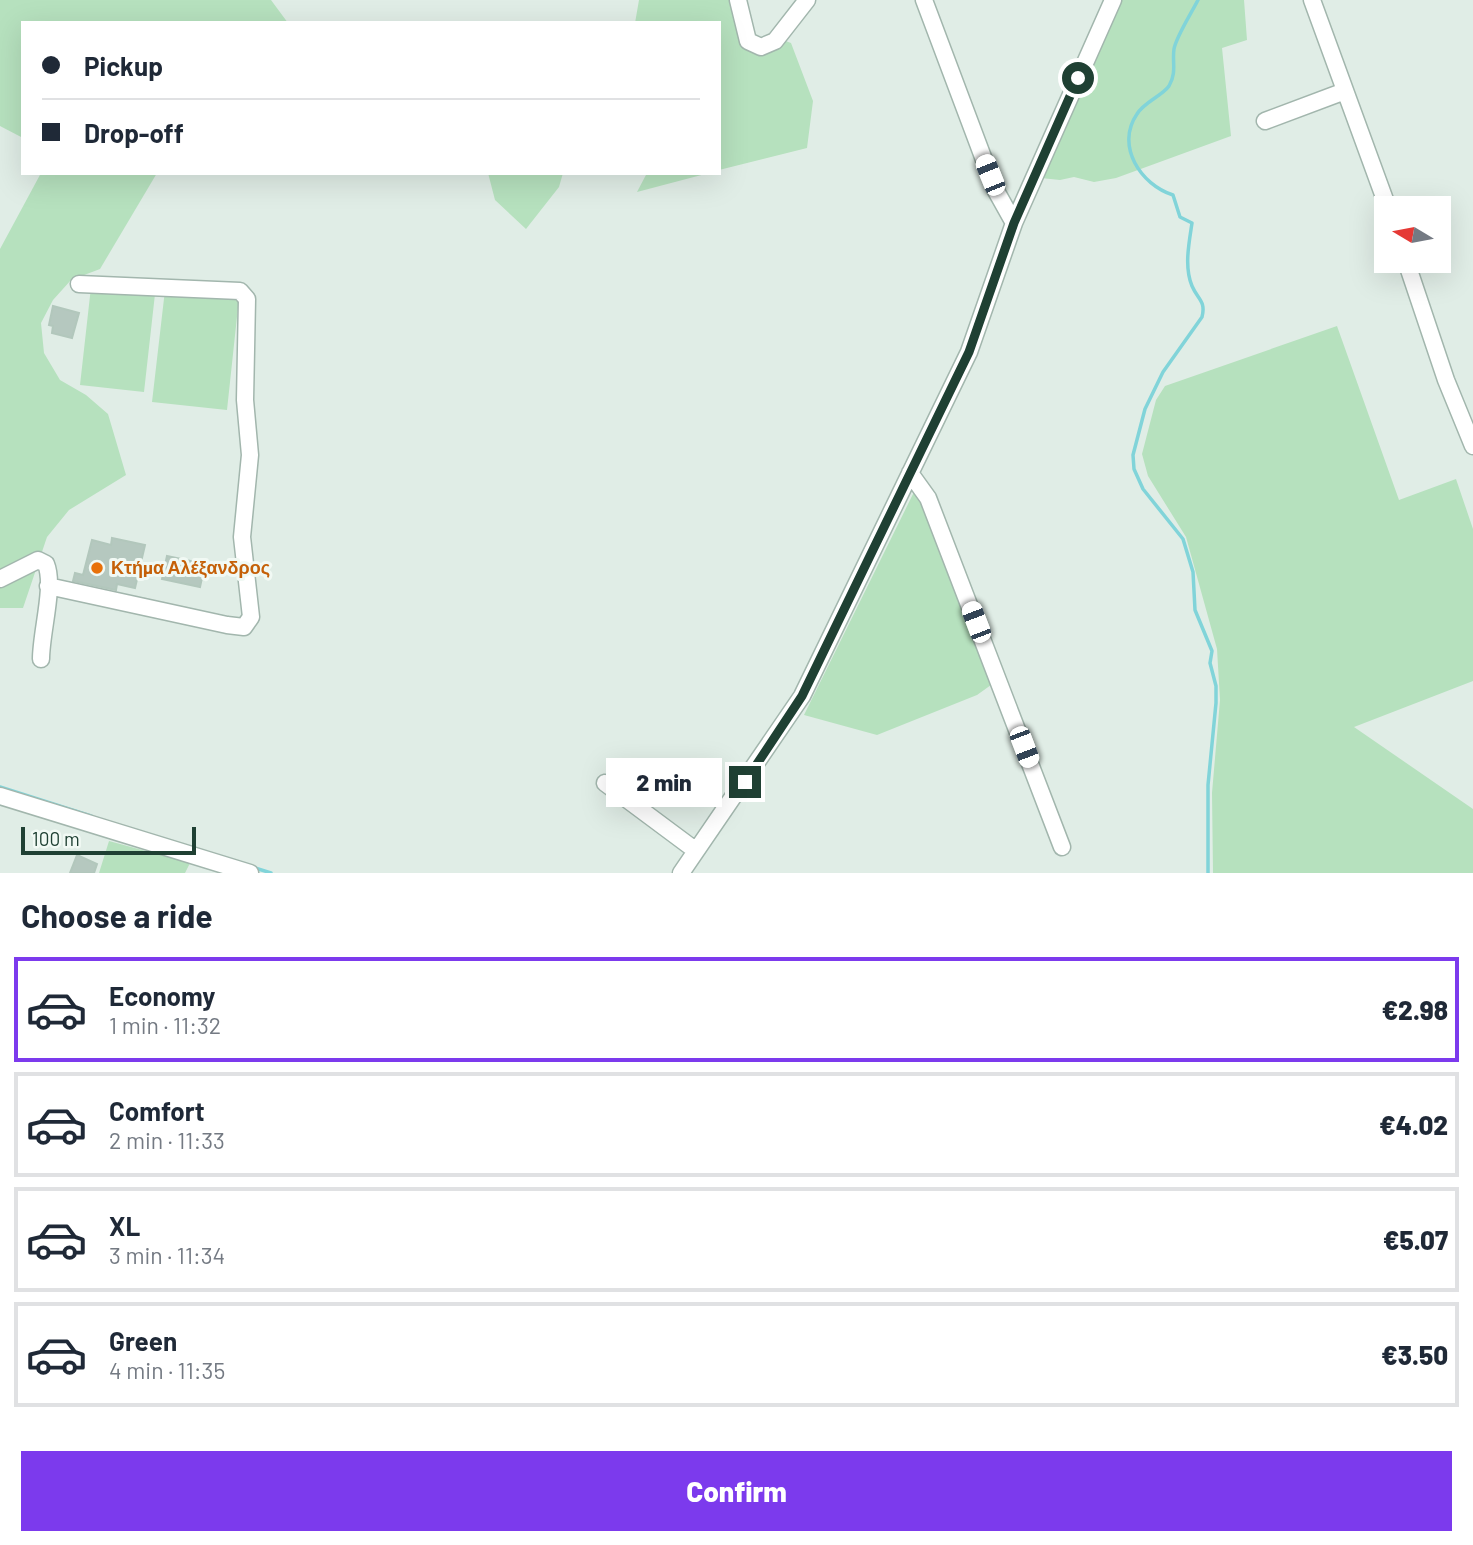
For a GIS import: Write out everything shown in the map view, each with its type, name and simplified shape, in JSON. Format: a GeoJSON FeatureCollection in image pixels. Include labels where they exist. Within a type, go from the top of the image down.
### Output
{"type":"FeatureCollection","features":[{"type":"Feature","properties":{"kind":"street"},"geometry":{"type":"LineString","coordinates":[[738,0],[748,41],[761,47],[775,41],[807,0]]}},
{"type":"Feature","properties":{"kind":"street"},"geometry":{"type":"LineString","coordinates":[[924,0],[995,189],[1014,223]]}},
{"type":"Feature","properties":{"kind":"street"},"geometry":{"type":"LineString","coordinates":[[681,873],[695,850],[720,820],[802,696],[969,352],[1014,223],[1113,0]]}},
{"type":"Feature","properties":{"kind":"street"},"geometry":{"type":"LineString","coordinates":[[1312,0],[1384,196]]}},
{"type":"Feature","properties":{"kind":"street"},"geometry":{"type":"LineString","coordinates":[[1265,121],[1345,91]]}},
{"type":"Feature","properties":{"kind":"street"},"geometry":{"type":"LineString","coordinates":[[1410,273],[1446,380],[1473,446]]}},
{"type":"Feature","properties":{"kind":"street"},"geometry":{"type":"LineString","coordinates":[[48,586],[227,625],[244,627],[251,617],[242,537],[250,455],[245,400],[247,299],[240,291],[79,284]]}},
{"type":"Feature","properties":{"kind":"street"},"geometry":{"type":"LineString","coordinates":[[910,473],[929,498],[1062,847]]}},
{"type":"Feature","properties":{"kind":"street"},"geometry":{"type":"LineString","coordinates":[[0,579],[38,560],[43,561],[48,569],[41,659]]}},
{"type":"Feature","properties":{"kind":"street"},"geometry":{"type":"LineString","coordinates":[[606,783],[695,850]]}},
{"type":"Feature","properties":{"kind":"street"},"geometry":{"type":"LineString","coordinates":[[0,796],[250,873]]}},
{"type":"Feature","properties":{"kind":"green space"},"geometry":{"type":"Polygon","coordinates":[[[0,0],[271,0],[287,21],[21,21],[21,137],[0,126],[0,0]]]}},
{"type":"Feature","properties":{"kind":"green space"},"geometry":{"type":"Polygon","coordinates":[[[639,0],[731,0],[743,42],[783,40],[791,43],[813,101],[807,148],[721,170],[721,21],[635,21],[639,0]]]}},
{"type":"Feature","properties":{"kind":"green space"},"geometry":{"type":"Polygon","coordinates":[[[1120,0],[1244,0],[1247,40],[1222,48],[1231,136],[1116,178],[1094,182],[1074,177],[1060,180],[1041,178],[1120,0]]]}},
{"type":"Feature","properties":{"kind":"green space"},"geometry":{"type":"Polygon","coordinates":[[[40,175],[156,175],[100,269],[71,280],[53,300],[41,323],[44,353],[60,380],[86,395],[108,414],[126,475],[69,510],[47,537],[23,608],[0,608],[0,249],[40,175]]]}},
{"type":"Feature","properties":{"kind":"green space"},"geometry":{"type":"Polygon","coordinates":[[[489,175],[562,175],[559,187],[526,229],[495,200],[489,175]]]}},
{"type":"Feature","properties":{"kind":"green space"},"geometry":{"type":"Polygon","coordinates":[[[646,175],[701,175],[637,192],[646,175]]]}},
{"type":"Feature","properties":{"kind":"green space"},"geometry":{"type":"Polygon","coordinates":[[[91,287],[155,294],[144,392],[80,385],[91,287]]]}},
{"type":"Feature","properties":{"kind":"green space"},"geometry":{"type":"Polygon","coordinates":[[[165,290],[239,298],[227,410],[152,402],[165,290]]]}},
{"type":"Feature","properties":{"kind":"green space"},"geometry":{"type":"Polygon","coordinates":[[[1337,326],[1399,500],[1456,479],[1473,529],[1473,681],[1354,727],[1473,809],[1473,873],[1213,873],[1212,793],[1220,700],[1217,649],[1186,537],[1148,476],[1142,454],[1156,400],[1165,386],[1337,326]]]}},
{"type":"Feature","properties":{"kind":"green space"},"geometry":{"type":"Polygon","coordinates":[[[914,492],[922,498],[991,685],[977,695],[877,735],[804,715],[914,492]]]}},
{"type":"Feature","properties":{"kind":"green space"},"geometry":{"type":"Polygon","coordinates":[[[109,841],[190,863],[185,873],[99,873],[109,841]]]}},
{"type":"Feature","properties":{"kind":"building"},"geometry":{"type":"Polygon","coordinates":[[[53,306],[79,313],[72,338],[52,333],[53,326],[49,325],[53,306]]]}},
{"type":"Feature","properties":{"kind":"building"},"geometry":{"type":"Polygon","coordinates":[[[112,538],[145,545],[135,588],[117,584],[116,590],[73,581],[75,573],[83,575],[92,540],[111,545],[112,538]]]}},
{"type":"Feature","properties":{"kind":"building"},"geometry":{"type":"Polygon","coordinates":[[[167,556],[205,564],[200,587],[162,579],[167,556]]]}},
{"type":"Feature","properties":{"kind":"building"},"geometry":{"type":"Polygon","coordinates":[[[77,855],[97,864],[94,873],[70,873],[77,855]]]}},
{"type":"Feature","properties":{"kind":"waterway"},"geometry":{"type":"LineString","coordinates":[[1198,0],[1175,44],[1174,72],[1169,86],[1140,110],[1131,126],[1129,139],[1130,151],[1142,173],[1151,183],[1173,195],[1180,217],[1192,223],[1188,271],[1203,307],[1202,317],[1163,372],[1145,409],[1133,455],[1134,469],[1143,489],[1183,539],[1193,572],[1195,610],[1212,651],[1210,663],[1216,686],[1216,703],[1208,785],[1208,873]]}},
{"type":"Feature","properties":{"kind":"waterway"},"geometry":{"type":"LineString","coordinates":[[0,787],[91,816]]}},
{"type":"Feature","properties":{"kind":"waterway"},"geometry":{"type":"LineString","coordinates":[[252,867],[271,873]]}},
{"type":"Feature","properties":{"kind":"place","name":"Κτήμα Αλέξανδρος"},"geometry":{"type":"Point","coordinates":[97,568]}},
{"type":"Feature","properties":{"kind":"route"},"geometry":{"type":"LineString","coordinates":[[745,782],[802,696],[969,352],[1014,223],[1078,78]]}}]}
